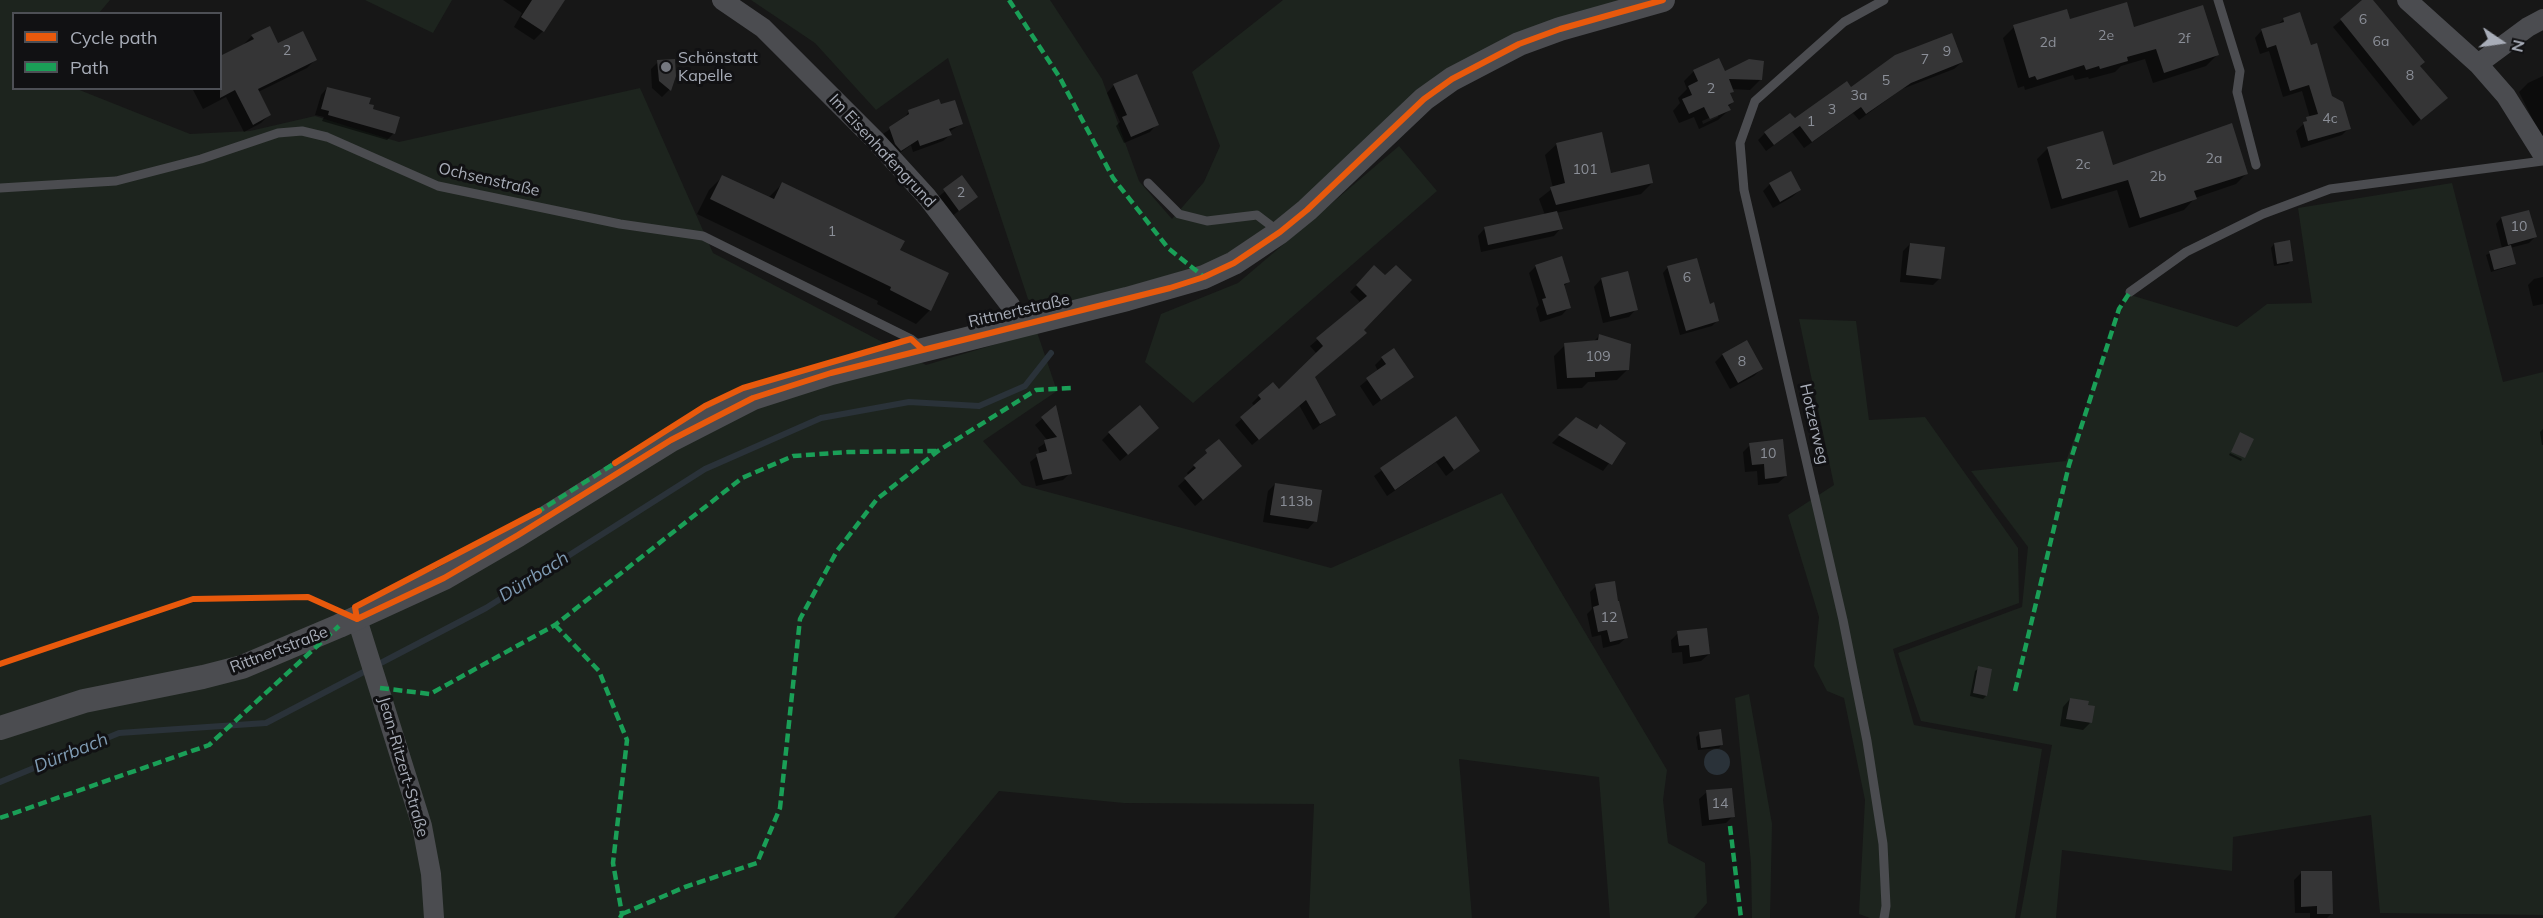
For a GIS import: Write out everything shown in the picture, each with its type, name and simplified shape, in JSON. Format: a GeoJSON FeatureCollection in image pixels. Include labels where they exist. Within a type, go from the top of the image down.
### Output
{"type":"FeatureCollection","features":[{"type":"Feature","properties":{"kind":"street","name":"Im Eisenhafengrund"},"geometry":{"type":"LineString","coordinates":[[722,0],[763,28],[911,180],[963,242],[1010,305],[1017,325]]}},
{"type":"Feature","properties":{"kind":"street","name":"Rittnertstraße"},"geometry":{"type":"LineString","coordinates":[[0,728],[84,700],[203,677],[242,667],[357,619],[444,578],[671,440],[713,417],[785,386],[1017,325],[1127,300],[1204,277],[1234,263],[1280,232],[1307,210],[1424,99],[1452,79],[1519,44],[1560,29],[1663,0]]}},
{"type":"Feature","properties":{"kind":"street"},"geometry":{"type":"LineString","coordinates":[[2407,0],[2478,64],[2506,96],[2543,155]]}},
{"type":"Feature","properties":{"kind":"street"},"geometry":{"type":"LineString","coordinates":[[2478,64],[2528,27],[2543,19]]}},
{"type":"Feature","properties":{"kind":"street","name":"Jean-Ritzert-Straße"},"geometry":{"type":"LineString","coordinates":[[357,619],[422,826],[431,874],[434,918]]}},
{"type":"Feature","properties":{"kind":"lane","name":"Hotzerweg"},"geometry":{"type":"LineString","coordinates":[[1884,0],[1844,22],[1755,102],[1740,143],[1744,190],[1843,620],[1867,741],[1883,844],[1886,906],[1884,918]]}},
{"type":"Feature","properties":{"kind":"lane"},"geometry":{"type":"LineString","coordinates":[[2218,0],[2240,71],[2237,92],[2256,165]]}},
{"type":"Feature","properties":{"kind":"lane","name":"Ochsenstraße"},"geometry":{"type":"LineString","coordinates":[[0,188],[116,181],[201,159],[278,133],[302,132],[327,136],[438,186],[620,224],[703,237],[911,339],[922,349]]}},
{"type":"Feature","properties":{"kind":"lane"},"geometry":{"type":"LineString","coordinates":[[2130,292],[2186,252],[2264,214],[2330,189],[2543,161]]}},
{"type":"Feature","properties":{"kind":"lane"},"geometry":{"type":"LineString","coordinates":[[1148,183],[1179,214],[1207,221],[1257,215],[1280,232]]}},
{"type":"Feature","properties":{"kind":"shaded area"},"geometry":{"type":"Polygon","coordinates":[[[0,0],[110,0],[100,12],[12,12],[12,90],[80,90],[190,134],[250,131],[315,116],[399,142],[640,88],[713,253],[926,365],[1037,332],[1057,391],[983,441],[1022,485],[1331,568],[1502,493],[1667,770],[1663,800],[1668,843],[1705,863],[1707,903],[1694,918],[1610,918],[1599,777],[1459,759],[1472,918],[1309,918],[1314,804],[1124,803],[999,791],[894,918],[0,918],[0,0]]]}},
{"type":"Feature","properties":{"kind":"shaded area"},"geometry":{"type":"Polygon","coordinates":[[[365,0],[452,0],[433,33],[365,0]]]}},
{"type":"Feature","properties":{"kind":"shaded area"},"geometry":{"type":"Polygon","coordinates":[[[751,0],[1050,0],[1102,79],[1139,181],[1172,219],[1204,182],[1220,146],[1192,72],[1283,0],[1626,0],[1508,38],[1291,210],[1211,265],[1046,313],[1028,299],[948,58],[876,110],[815,43],[751,0]]]}},
{"type":"Feature","properties":{"kind":"shaded area"},"geometry":{"type":"Polygon","coordinates":[[[1399,146],[1437,191],[1193,403],[1145,362],[1161,314],[1238,283],[1399,146]]]}},
{"type":"Feature","properties":{"kind":"shaded area"},"geometry":{"type":"Polygon","coordinates":[[[2452,183],[2503,382],[2543,372],[2543,915],[2380,913],[2371,815],[2233,837],[2232,871],[2062,850],[2056,918],[2020,918],[2052,745],[1921,721],[1898,653],[2022,607],[2028,547],[1971,471],[2066,461],[2127,294],[2237,327],[2267,304],[2312,303],[2298,208],[2452,183]]]}},
{"type":"Feature","properties":{"kind":"shaded area"},"geometry":{"type":"Polygon","coordinates":[[[1799,319],[1856,321],[1869,420],[1925,417],[2018,548],[2019,603],[1893,649],[1914,725],[2042,749],[2015,918],[1870,918],[1859,914],[1865,800],[1844,698],[1827,691],[1814,666],[1819,617],[1788,515],[1834,485],[1799,319]]]}},
{"type":"Feature","properties":{"kind":"shaded area"},"geometry":{"type":"Polygon","coordinates":[[[1749,694],[1772,824],[1770,918],[1752,918],[1751,863],[1735,698],[1749,694]]]}},
{"type":"Feature","properties":{"kind":"shaded area"},"geometry":{"type":"Polygon","coordinates":[[[1717,749],[1726,753],[1730,762],[1726,771],[1717,775],[1708,771],[1704,762],[1708,753],[1717,749]]]}},
{"type":"Feature","properties":{"kind":"building"},"geometry":{"type":"Polygon","coordinates":[[[532,0],[565,0],[544,32],[521,17],[532,0]]]}},
{"type":"Feature","properties":{"kind":"building"},"geometry":{"type":"Polygon","coordinates":[[[2362,0],[2373,0],[2425,62],[2420,66],[2448,98],[2421,120],[2340,19],[2362,0]]]}},
{"type":"Feature","properties":{"kind":"building"},"geometry":{"type":"Polygon","coordinates":[[[2127,2],[2134,27],[2203,5],[2219,55],[2164,73],[2156,49],[2127,57],[2128,61],[2100,69],[2099,66],[2086,70],[2084,65],[2037,80],[2035,76],[2029,78],[2013,25],[2067,9],[2070,19],[2127,2]]]}},
{"type":"Feature","properties":{"kind":"building"},"geometry":{"type":"Polygon","coordinates":[[[2300,12],[2311,45],[2317,43],[2332,96],[2343,102],[2351,129],[2308,141],[2303,122],[2307,121],[2306,117],[2318,114],[2309,85],[2290,91],[2276,45],[2267,48],[2261,29],[2284,22],[2283,18],[2300,12]]]}},
{"type":"Feature","properties":{"kind":"building"},"geometry":{"type":"Polygon","coordinates":[[[270,26],[278,43],[303,31],[317,60],[258,89],[271,115],[253,125],[235,90],[220,98],[222,55],[254,39],[251,35],[270,26]]]}},
{"type":"Feature","properties":{"kind":"building"},"geometry":{"type":"Polygon","coordinates":[[[1952,33],[1963,62],[1911,83],[1866,114],[1861,107],[1812,142],[1800,126],[1774,145],[1764,132],[1790,113],[1795,118],[1847,81],[1851,87],[1895,55],[1952,33]]]}},
{"type":"Feature","properties":{"kind":"building"},"geometry":{"type":"Polygon","coordinates":[[[1719,58],[1725,71],[1749,59],[1764,61],[1762,80],[1729,79],[1734,92],[1730,93],[1734,102],[1728,105],[1731,110],[1710,119],[1704,107],[1689,114],[1682,99],[1692,95],[1688,86],[1698,81],[1693,70],[1719,58]]]}},
{"type":"Feature","properties":{"kind":"building"},"geometry":{"type":"Polygon","coordinates":[[[675,59],[676,76],[671,91],[659,81],[657,60],[675,59]]]}},
{"type":"Feature","properties":{"kind":"building"},"geometry":{"type":"Polygon","coordinates":[[[1137,74],[1159,125],[1131,137],[1122,117],[1127,115],[1113,84],[1137,74]]]}},
{"type":"Feature","properties":{"kind":"building"},"geometry":{"type":"Polygon","coordinates":[[[327,87],[371,98],[369,104],[374,105],[373,109],[400,117],[395,134],[328,115],[329,111],[321,109],[327,87]]]}},
{"type":"Feature","properties":{"kind":"building"},"geometry":{"type":"Polygon","coordinates":[[[939,99],[941,104],[955,100],[963,124],[949,129],[952,135],[920,146],[918,140],[901,151],[895,144],[889,127],[909,114],[908,110],[939,99]]]}},
{"type":"Feature","properties":{"kind":"building"},"geometry":{"type":"Polygon","coordinates":[[[2232,123],[2248,174],[2194,191],[2197,199],[2140,218],[2128,180],[2062,199],[2047,147],[2103,131],[2113,165],[2232,123]]]}},
{"type":"Feature","properties":{"kind":"building"},"geometry":{"type":"Polygon","coordinates":[[[1602,132],[1611,173],[1649,164],[1653,183],[1556,205],[1550,187],[1565,183],[1556,143],[1602,132]]]}},
{"type":"Feature","properties":{"kind":"building"},"geometry":{"type":"Polygon","coordinates":[[[1791,171],[1801,190],[1780,202],[1769,183],[1791,171]]]}},
{"type":"Feature","properties":{"kind":"building"},"geometry":{"type":"Polygon","coordinates":[[[722,175],[774,199],[782,182],[905,241],[900,250],[949,273],[931,311],[890,290],[891,287],[710,199],[722,175]]]}},
{"type":"Feature","properties":{"kind":"building"},"geometry":{"type":"Polygon","coordinates":[[[962,175],[978,197],[959,211],[943,189],[962,175]]]}},
{"type":"Feature","properties":{"kind":"building"},"geometry":{"type":"Polygon","coordinates":[[[2529,210],[2537,237],[2508,245],[2501,217],[2529,210]]]}},
{"type":"Feature","properties":{"kind":"building"},"geometry":{"type":"Polygon","coordinates":[[[1557,211],[1563,229],[1488,245],[1484,227],[1557,211]]]}},
{"type":"Feature","properties":{"kind":"building"},"geometry":{"type":"Polygon","coordinates":[[[2290,240],[2293,261],[2277,264],[2274,243],[2290,240]]]}},
{"type":"Feature","properties":{"kind":"building"},"geometry":{"type":"Polygon","coordinates":[[[1910,243],[1945,247],[1941,279],[1906,275],[1910,243]]]}},
{"type":"Feature","properties":{"kind":"building"},"geometry":{"type":"Polygon","coordinates":[[[2511,245],[2516,264],[2494,270],[2489,251],[2511,245]]]}},
{"type":"Feature","properties":{"kind":"building"},"geometry":{"type":"Polygon","coordinates":[[[1562,256],[1570,282],[1564,284],[1571,308],[1547,315],[1542,299],[1546,298],[1535,265],[1562,256]]]}},
{"type":"Feature","properties":{"kind":"building"},"geometry":{"type":"Polygon","coordinates":[[[1697,258],[1710,304],[1714,302],[1719,321],[1686,331],[1667,266],[1697,258]]]}},
{"type":"Feature","properties":{"kind":"building"},"geometry":{"type":"Polygon","coordinates":[[[1374,265],[1385,275],[1396,265],[1412,280],[1364,330],[1367,333],[1315,377],[1336,415],[1320,424],[1306,400],[1259,440],[1240,417],[1261,399],[1258,395],[1273,382],[1279,389],[1323,346],[1316,338],[1367,296],[1356,285],[1374,265]]]}},
{"type":"Feature","properties":{"kind":"building"},"geometry":{"type":"Polygon","coordinates":[[[1628,271],[1638,310],[1610,317],[1601,278],[1628,271]]]}},
{"type":"Feature","properties":{"kind":"building"},"geometry":{"type":"Polygon","coordinates":[[[1599,334],[1631,344],[1629,370],[1595,372],[1595,377],[1567,378],[1564,343],[1598,340],[1599,334]]]}},
{"type":"Feature","properties":{"kind":"building"},"geometry":{"type":"Polygon","coordinates":[[[1747,340],[1763,369],[1738,383],[1722,354],[1747,340]]]}},
{"type":"Feature","properties":{"kind":"building"},"geometry":{"type":"Polygon","coordinates":[[[1394,348],[1414,377],[1381,400],[1366,378],[1386,364],[1381,357],[1394,348]]]}},
{"type":"Feature","properties":{"kind":"building"},"geometry":{"type":"Polygon","coordinates":[[[1056,405],[1072,474],[1043,480],[1036,454],[1047,451],[1044,440],[1057,437],[1041,417],[1056,405]]]}},
{"type":"Feature","properties":{"kind":"building"},"geometry":{"type":"Polygon","coordinates":[[[1140,405],[1159,428],[1128,455],[1108,432],[1140,405]]]}},
{"type":"Feature","properties":{"kind":"building"},"geometry":{"type":"Polygon","coordinates":[[[1456,416],[1480,451],[1454,470],[1444,456],[1395,490],[1380,468],[1456,416]]]}},
{"type":"Feature","properties":{"kind":"building"},"geometry":{"type":"Polygon","coordinates":[[[1576,417],[1597,429],[1600,424],[1626,443],[1612,465],[1558,435],[1576,417]]]}},
{"type":"Feature","properties":{"kind":"building"},"geometry":{"type":"Polygon","coordinates":[[[2240,432],[2254,439],[2245,458],[2231,452],[2240,432]]]}},
{"type":"Feature","properties":{"kind":"building"},"geometry":{"type":"Polygon","coordinates":[[[1219,439],[1242,466],[1203,500],[1184,478],[1196,468],[1193,465],[1207,453],[1205,450],[1219,439]]]}},
{"type":"Feature","properties":{"kind":"building"},"geometry":{"type":"Polygon","coordinates":[[[1783,439],[1787,476],[1765,479],[1764,464],[1752,465],[1749,443],[1783,439]]]}},
{"type":"Feature","properties":{"kind":"building"},"geometry":{"type":"Polygon","coordinates":[[[1275,483],[1322,490],[1317,522],[1270,515],[1275,483]]]}},
{"type":"Feature","properties":{"kind":"building"},"geometry":{"type":"Polygon","coordinates":[[[1615,581],[1628,638],[1610,642],[1607,630],[1598,632],[1593,607],[1599,605],[1595,584],[1615,581]]]}},
{"type":"Feature","properties":{"kind":"building"},"geometry":{"type":"Polygon","coordinates":[[[1707,628],[1710,654],[1690,657],[1689,645],[1679,646],[1677,631],[1707,628]]]}},
{"type":"Feature","properties":{"kind":"building"},"geometry":{"type":"Polygon","coordinates":[[[1978,666],[1992,669],[1987,696],[1973,693],[1978,666]]]}},
{"type":"Feature","properties":{"kind":"building"},"geometry":{"type":"Polygon","coordinates":[[[2070,698],[2089,701],[2088,705],[2095,706],[2092,723],[2066,719],[2070,698]]]}},
{"type":"Feature","properties":{"kind":"building"},"geometry":{"type":"Polygon","coordinates":[[[1721,729],[1723,745],[1701,748],[1699,732],[1721,729]]]}},
{"type":"Feature","properties":{"kind":"building"},"geometry":{"type":"Polygon","coordinates":[[[1732,788],[1735,817],[1709,820],[1706,790],[1732,788]]]}},
{"type":"Feature","properties":{"kind":"building"},"geometry":{"type":"Polygon","coordinates":[[[2301,871],[2332,871],[2333,914],[2317,914],[2317,906],[2301,907],[2301,871]]]}},
{"type":"Feature","properties":{"kind":"waterway","name":"Dürrbach"},"geometry":{"type":"LineString","coordinates":[[0,782],[119,733],[266,723],[486,608],[705,469],[821,418],[909,402],[979,406],[1025,386],[1051,353]]}},
{"type":"Feature","properties":{"kind":"marked path"},"geometry":{"type":"LineString","coordinates":[[1009,0],[1060,78],[1113,178],[1168,248],[1204,277]]}},
{"type":"Feature","properties":{"kind":"marked path"},"geometry":{"type":"LineString","coordinates":[[2015,691],[2069,465],[2119,309],[2130,292]]}},
{"type":"Feature","properties":{"kind":"marked path"},"geometry":{"type":"LineString","coordinates":[[622,914],[685,887],[757,863],[780,808],[800,619],[837,551],[877,499],[938,451],[1036,390],[1071,388]]}},
{"type":"Feature","properties":{"kind":"marked path"},"geometry":{"type":"LineString","coordinates":[[380,688],[430,694],[555,625],[742,478],[793,456],[848,452],[938,451]]}},
{"type":"Feature","properties":{"kind":"marked path"},"geometry":{"type":"LineString","coordinates":[[536,513],[620,460]]}},
{"type":"Feature","properties":{"kind":"marked path"},"geometry":{"type":"LineString","coordinates":[[555,625],[599,671],[627,740],[613,863],[622,914],[620,918]]}},
{"type":"Feature","properties":{"kind":"marked path"},"geometry":{"type":"LineString","coordinates":[[0,818],[209,745],[339,626]]}},
{"type":"Feature","properties":{"kind":"marked path"},"geometry":{"type":"LineString","coordinates":[[1730,826],[1741,918]]}},
{"type":"Feature","properties":{"kind":"cycle path"},"geometry":{"type":"LineString","coordinates":[[357,619],[444,578],[671,440],[753,398],[831,373],[1170,288],[1204,277],[1234,263],[1280,232],[1307,210],[1424,99],[1452,79],[1519,44],[1560,29],[1663,0]]}},
{"type":"Feature","properties":{"kind":"cycle path"},"geometry":{"type":"LineString","coordinates":[[615,463],[705,406],[743,388],[911,339],[922,349]]}},
{"type":"Feature","properties":{"kind":"cycle path"},"geometry":{"type":"LineString","coordinates":[[357,619],[355,607],[539,511]]}},
{"type":"Feature","properties":{"kind":"cycle path"},"geometry":{"type":"LineString","coordinates":[[0,664],[193,599],[308,597],[357,619]]}},
{"type":"Feature","properties":{"kind":"place","name":"Schönstatt Kapelle"},"geometry":{"type":"Point","coordinates":[666,67]}}]}
